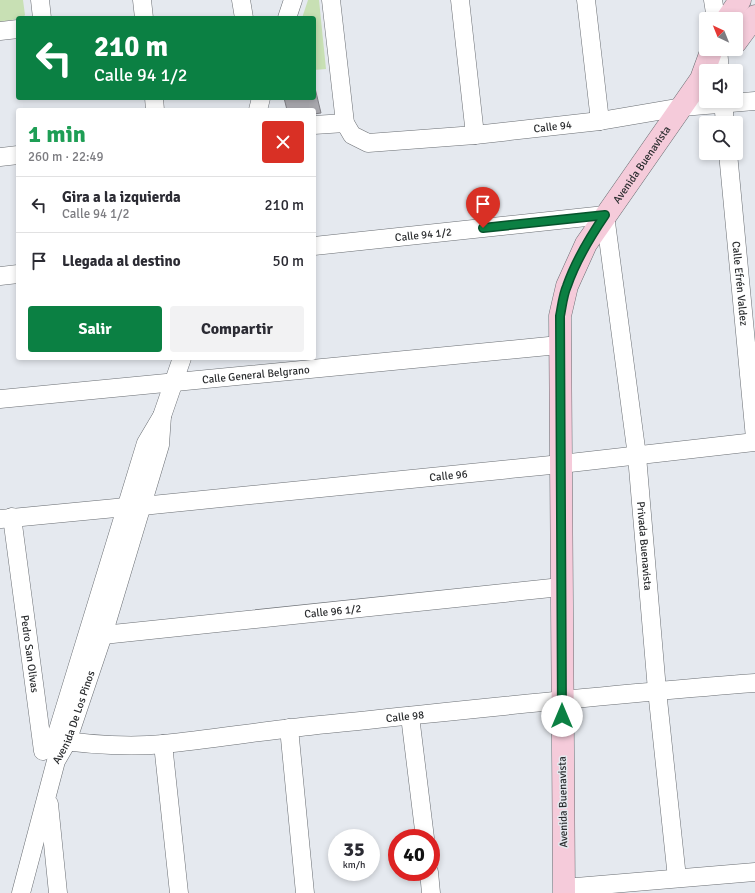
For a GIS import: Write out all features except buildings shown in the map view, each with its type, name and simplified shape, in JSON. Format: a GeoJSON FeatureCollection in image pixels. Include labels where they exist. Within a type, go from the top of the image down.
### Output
{"type":"FeatureCollection","features":[{"type":"Feature","properties":{"kind":"street"},"geometry":{"type":"LineString","coordinates":[[40,0],[42,16]]}},
{"type":"Feature","properties":{"kind":"street"},"geometry":{"type":"LineString","coordinates":[[142,0],[144,16]]}},
{"type":"Feature","properties":{"kind":"street"},"geometry":{"type":"LineString","coordinates":[[241,0],[244,16]]}},
{"type":"Feature","properties":{"kind":"street"},"geometry":{"type":"LineString","coordinates":[[288,16],[293,0]]}},
{"type":"Feature","properties":{"kind":"street"},"geometry":{"type":"LineString","coordinates":[[316,125],[348,129],[331,0]]}},
{"type":"Feature","properties":{"kind":"street"},"geometry":{"type":"LineString","coordinates":[[460,0],[475,135]]}},
{"type":"Feature","properties":{"kind":"street"},"geometry":{"type":"LineString","coordinates":[[586,0],[600,121]]}},
{"type":"Feature","properties":{"kind":"street"},"geometry":{"type":"LineString","coordinates":[[713,0],[715,12]]}},
{"type":"Feature","properties":{"kind":"street"},"geometry":{"type":"LineString","coordinates":[[732,12],[740,0]]}},
{"type":"Feature","properties":{"kind":"street"},"geometry":{"type":"LineString","coordinates":[[743,32],[755,16]]}},
{"type":"Feature","properties":{"kind":"street"},"geometry":{"type":"LineString","coordinates":[[0,31],[16,29]]}},
{"type":"Feature","properties":{"kind":"street","name":"Avenida Buenavista"},"geometry":{"type":"LineString","coordinates":[[564,891],[561,464],[558,345],[560,316],[566,286],[586,244],[605,215],[699,85]]}},
{"type":"Feature","properties":{"kind":"street","name":"Calle 94"},"geometry":{"type":"LineString","coordinates":[[743,101],[755,101]]}},
{"type":"Feature","properties":{"kind":"street","name":"Calle 94"},"geometry":{"type":"LineString","coordinates":[[348,129],[368,143],[378,144],[600,121],[699,105]]}},
{"type":"Feature","properties":{"kind":"street"},"geometry":{"type":"LineString","coordinates":[[0,158],[16,155]]}},
{"type":"Feature","properties":{"kind":"street","name":"Calle Efrén Valdez"},"geometry":{"type":"LineString","coordinates":[[729,160],[755,438]]}},
{"type":"Feature","properties":{"kind":"street","name":"Calle 94 1/2"},"geometry":{"type":"LineString","coordinates":[[316,246],[605,215]]}},
{"type":"Feature","properties":{"kind":"street","name":"Privada Buenavista"},"geometry":{"type":"LineString","coordinates":[[605,215],[637,456],[657,690],[677,878]]}},
{"type":"Feature","properties":{"kind":"street"},"geometry":{"type":"LineString","coordinates":[[0,276],[16,274]]}},
{"type":"Feature","properties":{"kind":"street","name":"Calle General Belgrano"},"geometry":{"type":"LineString","coordinates":[[0,399],[558,345]]}},
{"type":"Feature","properties":{"kind":"street","name":"Avenida De Los Pinos"},"geometry":{"type":"LineString","coordinates":[[48,791],[56,761],[55,740],[134,506],[160,444],[162,416],[181,360]]}},
{"type":"Feature","properties":{"kind":"street","name":"Calle 96"},"geometry":{"type":"LineString","coordinates":[[6,518],[561,464],[755,442]]}},
{"type":"Feature","properties":{"kind":"street","name":"Avenida De Los Pinos"},"geometry":{"type":"LineString","coordinates":[[55,740],[103,635],[134,506]]}},
{"type":"Feature","properties":{"kind":"street","name":"Pedro San Olivas"},"geometry":{"type":"LineString","coordinates":[[6,518],[55,740],[48,791],[58,893]]}},
{"type":"Feature","properties":{"kind":"street","name":"Calle 96 1/2"},"geometry":{"type":"LineString","coordinates":[[103,635],[561,587]]}},
{"type":"Feature","properties":{"kind":"street","name":"Calle 98"},"geometry":{"type":"LineString","coordinates":[[55,740],[118,745],[162,744],[288,728],[657,690],[755,683]]}},
{"type":"Feature","properties":{"kind":"street"},"geometry":{"type":"LineString","coordinates":[[410,716],[424,829]]}},
{"type":"Feature","properties":{"kind":"street"},"geometry":{"type":"LineString","coordinates":[[288,728],[305,893]]}},
{"type":"Feature","properties":{"kind":"street"},"geometry":{"type":"LineString","coordinates":[[162,744],[179,893]]}},
{"type":"Feature","properties":{"kind":"street"},"geometry":{"type":"LineString","coordinates":[[21,893],[48,791]]}},
{"type":"Feature","properties":{"kind":"street"},"geometry":{"type":"LineString","coordinates":[[564,891],[677,878],[755,872]]}},
{"type":"Feature","properties":{"kind":"street"},"geometry":{"type":"LineString","coordinates":[[430,881],[432,893]]}},
{"type":"Feature","properties":{"kind":"green space"},"geometry":{"type":"Polygon","coordinates":[[[0,0],[23,0],[24,16],[16,16],[16,19],[0,22],[0,0]]]}},
{"type":"Feature","properties":{"kind":"green space"},"geometry":{"type":"Polygon","coordinates":[[[308,0],[319,0],[326,69],[316,70],[316,16],[303,16],[308,0]]]}},
{"type":"Feature","properties":{"kind":"route"},"geometry":{"type":"LineString","coordinates":[[483,228],[605,215],[586,244],[566,286],[560,316],[558,345],[561,464],[562,716]]}}]}
